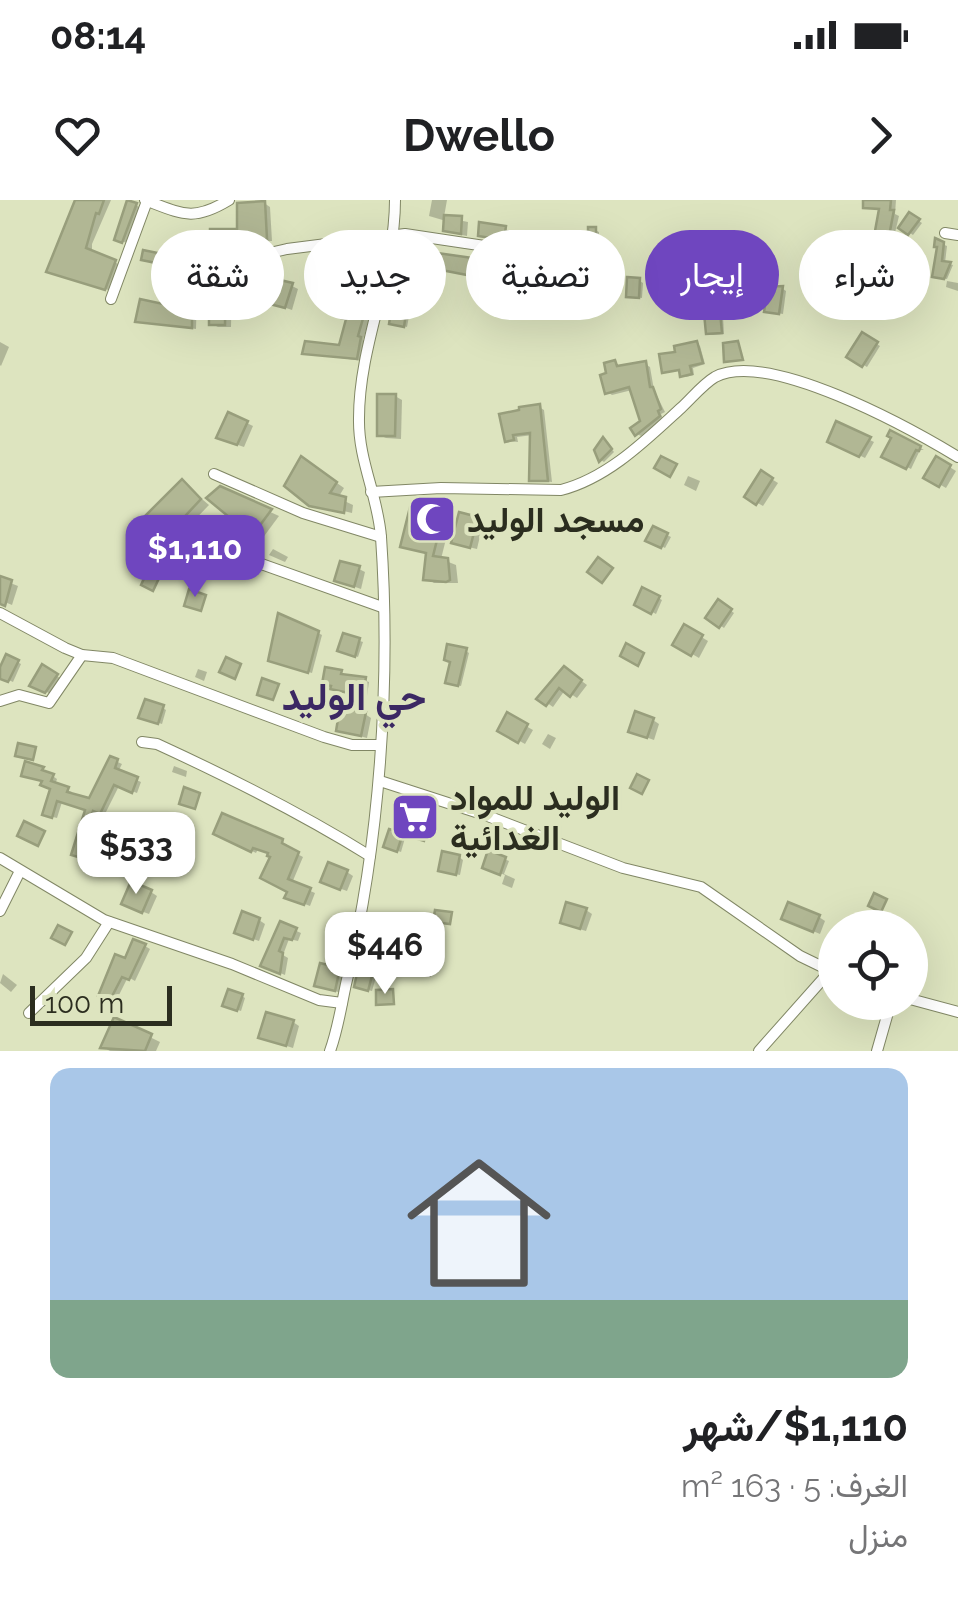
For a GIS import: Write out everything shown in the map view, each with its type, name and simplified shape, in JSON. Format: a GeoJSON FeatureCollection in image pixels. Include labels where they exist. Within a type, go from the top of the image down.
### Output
{"type":"FeatureCollection","features":[{"type":"Feature","properties":{"kind":"street"},"geometry":{"type":"LineString","coordinates":[[111,299],[146,200],[198,216],[229,200]]}},
{"type":"Feature","properties":{"kind":"street"},"geometry":{"type":"LineString","coordinates":[[393,230],[396,200]]}},
{"type":"Feature","properties":{"kind":"street"},"geometry":{"type":"LineString","coordinates":[[945,234],[958,235]]}},
{"type":"Feature","properties":{"kind":"street"},"geometry":{"type":"LineString","coordinates":[[330,1051],[358,935],[380,781],[381,537],[361,450],[359,412],[377,320]]}},
{"type":"Feature","properties":{"kind":"street"},"geometry":{"type":"LineString","coordinates":[[372,492],[575,487],[637,448],[714,378],[733,372],[782,374],[873,412],[958,457]]}},
{"type":"Feature","properties":{"kind":"street"},"geometry":{"type":"LineString","coordinates":[[214,474],[303,513],[381,537]]}},
{"type":"Feature","properties":{"kind":"street"},"geometry":{"type":"LineString","coordinates":[[169,538],[191,539],[382,607]]}},
{"type":"Feature","properties":{"kind":"street"},"geometry":{"type":"LineString","coordinates":[[0,613],[82,654],[112,658],[324,737],[352,745],[379,745]]}},
{"type":"Feature","properties":{"kind":"street"},"geometry":{"type":"LineString","coordinates":[[0,701],[19,694],[48,704],[82,654]]}},
{"type":"Feature","properties":{"kind":"street"},"geometry":{"type":"LineString","coordinates":[[142,742],[156,744],[286,805],[370,856]]}},
{"type":"Feature","properties":{"kind":"street"},"geometry":{"type":"LineString","coordinates":[[380,781],[485,815],[623,868],[701,888],[818,965]]}},
{"type":"Feature","properties":{"kind":"street"},"geometry":{"type":"LineString","coordinates":[[0,858],[109,922],[232,964],[318,1000],[342,1003]]}},
{"type":"Feature","properties":{"kind":"street"},"geometry":{"type":"LineString","coordinates":[[0,911],[20,871]]}},
{"type":"Feature","properties":{"kind":"street"},"geometry":{"type":"LineString","coordinates":[[29,1013],[86,958],[109,922]]}},
{"type":"Feature","properties":{"kind":"street"},"geometry":{"type":"LineString","coordinates":[[759,1051],[818,987]]}},
{"type":"Feature","properties":{"kind":"street"},"geometry":{"type":"LineString","coordinates":[[928,1004],[958,1012]]}},
{"type":"Feature","properties":{"kind":"street"},"geometry":{"type":"LineString","coordinates":[[878,1051],[886,1020]]}},
{"type":"Feature","properties":{"kind":"building"},"geometry":{"type":"Polygon","coordinates":[[[75,200],[104,200],[86,248],[116,260],[105,290],[46,272],[75,200]]]}},
{"type":"Feature","properties":{"kind":"building"},"geometry":{"type":"Polygon","coordinates":[[[127,200],[137,203],[122,243],[114,240],[127,200]]]}},
{"type":"Feature","properties":{"kind":"building"},"geometry":{"type":"Polygon","coordinates":[[[863,200],[891,200],[890,210],[894,210],[890,230],[875,230],[879,209],[863,208],[863,200]]]}},
{"type":"Feature","properties":{"kind":"building"},"geometry":{"type":"Polygon","coordinates":[[[265,201],[267,230],[210,230],[237,229],[237,203],[265,201]]]}},
{"type":"Feature","properties":{"kind":"building"},"geometry":{"type":"Polygon","coordinates":[[[909,212],[920,219],[912,230],[898,228],[909,212]]]}},
{"type":"Feature","properties":{"kind":"building"},"geometry":{"type":"Polygon","coordinates":[[[444,215],[462,216],[461,234],[443,230],[444,215]]]}},
{"type":"Feature","properties":{"kind":"building"},"geometry":{"type":"Polygon","coordinates":[[[479,222],[506,226],[505,230],[478,230],[479,222]]]}},
{"type":"Feature","properties":{"kind":"building"},"geometry":{"type":"Polygon","coordinates":[[[935,238],[944,242],[942,261],[951,262],[944,279],[932,277],[935,238]]]}},
{"type":"Feature","properties":{"kind":"building"},"geometry":{"type":"Polygon","coordinates":[[[143,250],[151,252],[151,262],[141,260],[143,250]]]}},
{"type":"Feature","properties":{"kind":"building"},"geometry":{"type":"Polygon","coordinates":[[[446,254],[466,257],[466,275],[446,271],[446,254]]]}},
{"type":"Feature","properties":{"kind":"building"},"geometry":{"type":"Polygon","coordinates":[[[627,277],[640,278],[639,298],[626,297],[627,277]]]}},
{"type":"Feature","properties":{"kind":"building"},"geometry":{"type":"Polygon","coordinates":[[[284,281],[293,283],[284,308],[284,281]]]}},
{"type":"Feature","properties":{"kind":"building"},"geometry":{"type":"Polygon","coordinates":[[[140,299],[151,301],[151,320],[192,320],[192,328],[135,322],[140,299]]]}},
{"type":"Feature","properties":{"kind":"building"},"geometry":{"type":"Polygon","coordinates":[[[209,320],[225,320],[225,325],[209,325],[209,320]]]}},
{"type":"Feature","properties":{"kind":"building"},"geometry":{"type":"Polygon","coordinates":[[[346,320],[363,320],[357,359],[302,354],[305,341],[339,345],[346,320]]]}},
{"type":"Feature","properties":{"kind":"building"},"geometry":{"type":"Polygon","coordinates":[[[390,320],[405,320],[404,327],[389,324],[390,320]]]}},
{"type":"Feature","properties":{"kind":"building"},"geometry":{"type":"Polygon","coordinates":[[[705,320],[721,320],[722,333],[706,334],[705,320]]]}},
{"type":"Feature","properties":{"kind":"building"},"geometry":{"type":"Polygon","coordinates":[[[862,332],[878,342],[862,367],[846,357],[862,332]]]}},
{"type":"Feature","properties":{"kind":"building"},"geometry":{"type":"Polygon","coordinates":[[[697,341],[703,363],[690,366],[692,374],[680,377],[679,370],[662,373],[659,354],[675,352],[674,346],[697,341]]]}},
{"type":"Feature","properties":{"kind":"building"},"geometry":{"type":"Polygon","coordinates":[[[738,341],[743,360],[724,362],[723,343],[738,341]]]}},
{"type":"Feature","properties":{"kind":"building"},"geometry":{"type":"Polygon","coordinates":[[[615,360],[617,366],[646,361],[650,387],[661,409],[660,416],[635,436],[630,428],[640,421],[629,387],[605,394],[600,375],[606,373],[604,363],[615,360]]]}},
{"type":"Feature","properties":{"kind":"building"},"geometry":{"type":"Polygon","coordinates":[[[377,394],[396,394],[395,436],[377,436],[377,394]]]}},
{"type":"Feature","properties":{"kind":"building"},"geometry":{"type":"Polygon","coordinates":[[[540,404],[548,481],[529,481],[530,433],[513,435],[514,440],[505,442],[499,414],[540,404]]]}},
{"type":"Feature","properties":{"kind":"building"},"geometry":{"type":"Polygon","coordinates":[[[228,412],[248,421],[237,445],[216,438],[228,412]]]}},
{"type":"Feature","properties":{"kind":"building"},"geometry":{"type":"Polygon","coordinates":[[[836,421],[871,437],[859,457],[827,442],[836,421]]]}},
{"type":"Feature","properties":{"kind":"building"},"geometry":{"type":"Polygon","coordinates":[[[890,430],[921,446],[906,469],[881,457],[891,438],[887,436],[890,430]]]}},
{"type":"Feature","properties":{"kind":"building"},"geometry":{"type":"Polygon","coordinates":[[[603,437],[612,449],[599,462],[594,450],[603,437]]]}},
{"type":"Feature","properties":{"kind":"building"},"geometry":{"type":"Polygon","coordinates":[[[301,456],[337,482],[330,493],[346,497],[344,513],[309,506],[284,486],[301,456]]]}},
{"type":"Feature","properties":{"kind":"building"},"geometry":{"type":"Polygon","coordinates":[[[661,456],[677,464],[670,477],[654,468],[661,456]]]}},
{"type":"Feature","properties":{"kind":"building"},"geometry":{"type":"Polygon","coordinates":[[[936,456],[951,465],[939,487],[923,478],[936,456]]]}},
{"type":"Feature","properties":{"kind":"building"},"geometry":{"type":"Polygon","coordinates":[[[761,470],[773,478],[756,505],[744,497],[761,470]]]}},
{"type":"Feature","properties":{"kind":"building"},"geometry":{"type":"Polygon","coordinates":[[[182,479],[201,499],[173,529],[143,518],[182,479]]]}},
{"type":"Feature","properties":{"kind":"building"},"geometry":{"type":"Polygon","coordinates":[[[220,486],[272,509],[252,536],[206,498],[220,486]]]}},
{"type":"Feature","properties":{"kind":"building"},"geometry":{"type":"Polygon","coordinates":[[[411,503],[444,512],[433,556],[448,558],[450,580],[446,582],[423,580],[426,553],[400,547],[411,503]]]}},
{"type":"Feature","properties":{"kind":"building"},"geometry":{"type":"Polygon","coordinates":[[[459,512],[478,517],[470,548],[451,543],[459,512]]]}},
{"type":"Feature","properties":{"kind":"building"},"geometry":{"type":"Polygon","coordinates":[[[653,526],[668,533],[661,548],[645,541],[653,526]]]}},
{"type":"Feature","properties":{"kind":"building"},"geometry":{"type":"Polygon","coordinates":[[[598,557],[613,568],[602,583],[587,572],[598,557]]]}},
{"type":"Feature","properties":{"kind":"building"},"geometry":{"type":"Polygon","coordinates":[[[340,561],[360,566],[354,587],[334,581],[340,561]]]}},
{"type":"Feature","properties":{"kind":"building"},"geometry":{"type":"Polygon","coordinates":[[[148,570],[160,576],[153,591],[141,585],[148,570]]]}},
{"type":"Feature","properties":{"kind":"building"},"geometry":{"type":"Polygon","coordinates":[[[0,576],[12,580],[5,606],[0,604],[0,576]]]}},
{"type":"Feature","properties":{"kind":"building"},"geometry":{"type":"Polygon","coordinates":[[[642,587],[660,596],[651,614],[634,605],[642,587]]]}},
{"type":"Feature","properties":{"kind":"building"},"geometry":{"type":"Polygon","coordinates":[[[189,589],[206,595],[201,611],[184,606],[189,589]]]}},
{"type":"Feature","properties":{"kind":"building"},"geometry":{"type":"Polygon","coordinates":[[[718,599],[732,609],[719,628],[705,618],[718,599]]]}},
{"type":"Feature","properties":{"kind":"building"},"geometry":{"type":"Polygon","coordinates":[[[278,613],[319,631],[308,673],[268,661],[278,613]]]}},
{"type":"Feature","properties":{"kind":"building"},"geometry":{"type":"Polygon","coordinates":[[[684,624],[703,635],[691,656],[672,645],[684,624]]]}},
{"type":"Feature","properties":{"kind":"building"},"geometry":{"type":"Polygon","coordinates":[[[343,633],[360,638],[355,657],[337,651],[343,633]]]}},
{"type":"Feature","properties":{"kind":"building"},"geometry":{"type":"Polygon","coordinates":[[[626,643],[644,653],[638,666],[620,656],[626,643]]]}},
{"type":"Feature","properties":{"kind":"building"},"geometry":{"type":"Polygon","coordinates":[[[447,644],[467,648],[458,686],[445,683],[450,662],[444,660],[447,644]]]}},
{"type":"Feature","properties":{"kind":"building"},"geometry":{"type":"Polygon","coordinates":[[[6,654],[19,660],[8,682],[0,679],[6,654]]]}},
{"type":"Feature","properties":{"kind":"building"},"geometry":{"type":"Polygon","coordinates":[[[226,657],[241,664],[235,679],[219,672],[226,657]]]}},
{"type":"Feature","properties":{"kind":"building"},"geometry":{"type":"Polygon","coordinates":[[[42,664],[58,674],[45,693],[29,686],[42,664]]]}},
{"type":"Feature","properties":{"kind":"building"},"geometry":{"type":"Polygon","coordinates":[[[564,666],[582,680],[570,697],[559,688],[546,706],[536,699],[564,666]]]}},
{"type":"Feature","properties":{"kind":"building"},"geometry":{"type":"Polygon","coordinates":[[[325,667],[342,670],[341,674],[366,677],[363,696],[322,684],[325,667]]]}},
{"type":"Feature","properties":{"kind":"building"},"geometry":{"type":"Polygon","coordinates":[[[262,678],[279,684],[273,700],[257,695],[262,678]]]}},
{"type":"Feature","properties":{"kind":"building"},"geometry":{"type":"Polygon","coordinates":[[[145,699],[164,705],[158,724],[138,718],[145,699]]]}},
{"type":"Feature","properties":{"kind":"building"},"geometry":{"type":"Polygon","coordinates":[[[340,707],[366,712],[361,736],[336,731],[340,707]]]}},
{"type":"Feature","properties":{"kind":"building"},"geometry":{"type":"Polygon","coordinates":[[[635,711],[654,718],[647,738],[628,732],[635,711]]]}},
{"type":"Feature","properties":{"kind":"building"},"geometry":{"type":"Polygon","coordinates":[[[507,712],[528,724],[518,743],[497,731],[507,712]]]}},
{"type":"Feature","properties":{"kind":"building"},"geometry":{"type":"Polygon","coordinates":[[[18,743],[36,747],[33,760],[15,756],[18,743]]]}},
{"type":"Feature","properties":{"kind":"building"},"geometry":{"type":"Polygon","coordinates":[[[110,756],[118,759],[115,768],[138,777],[132,793],[114,785],[100,814],[93,811],[78,857],[71,855],[85,810],[57,801],[52,818],[42,815],[50,789],[40,785],[42,781],[21,776],[25,761],[54,774],[51,781],[69,787],[67,792],[89,798],[110,756]]]}},
{"type":"Feature","properties":{"kind":"building"},"geometry":{"type":"Polygon","coordinates":[[[637,774],[649,780],[642,794],[630,788],[637,774]]]}},
{"type":"Feature","properties":{"kind":"building"},"geometry":{"type":"Polygon","coordinates":[[[184,787],[200,793],[195,809],[179,804],[184,787]]]}},
{"type":"Feature","properties":{"kind":"building"},"geometry":{"type":"Polygon","coordinates":[[[222,813],[283,839],[282,843],[299,852],[288,879],[311,888],[304,905],[284,898],[287,892],[260,878],[270,857],[268,853],[253,848],[251,852],[213,834],[222,813]]]}},
{"type":"Feature","properties":{"kind":"building"},"geometry":{"type":"Polygon","coordinates":[[[24,821],[45,831],[38,846],[17,836],[24,821]]]}},
{"type":"Feature","properties":{"kind":"building"},"geometry":{"type":"Polygon","coordinates":[[[416,821],[429,825],[424,841],[411,837],[416,821]]]}},
{"type":"Feature","properties":{"kind":"building"},"geometry":{"type":"Polygon","coordinates":[[[161,824],[178,833],[168,863],[145,850],[161,824]]]}},
{"type":"Feature","properties":{"kind":"building"},"geometry":{"type":"Polygon","coordinates":[[[389,829],[403,833],[397,852],[383,847],[389,829]]]}},
{"type":"Feature","properties":{"kind":"building"},"geometry":{"type":"Polygon","coordinates":[[[488,850],[506,857],[500,875],[482,868],[488,850]]]}},
{"type":"Feature","properties":{"kind":"building"},"geometry":{"type":"Polygon","coordinates":[[[442,851],[460,855],[456,875],[438,871],[442,851]]]}},
{"type":"Feature","properties":{"kind":"building"},"geometry":{"type":"Polygon","coordinates":[[[328,862],[348,870],[340,890],[320,882],[328,862]]]}},
{"type":"Feature","properties":{"kind":"building"},"geometry":{"type":"Polygon","coordinates":[[[131,881],[152,890],[142,913],[121,904],[131,881]]]}},
{"type":"Feature","properties":{"kind":"building"},"geometry":{"type":"Polygon","coordinates":[[[874,893],[887,899],[882,910],[868,906],[874,893]]]}},
{"type":"Feature","properties":{"kind":"building"},"geometry":{"type":"Polygon","coordinates":[[[566,902],[587,908],[580,929],[560,923],[566,902]]]}},
{"type":"Feature","properties":{"kind":"building"},"geometry":{"type":"Polygon","coordinates":[[[788,902],[818,914],[813,932],[781,919],[788,902]]]}},
{"type":"Feature","properties":{"kind":"building"},"geometry":{"type":"Polygon","coordinates":[[[435,910],[452,912],[450,924],[433,922],[435,910]]]}},
{"type":"Feature","properties":{"kind":"building"},"geometry":{"type":"Polygon","coordinates":[[[242,911],[260,918],[253,940],[234,933],[242,911]]]}},
{"type":"Feature","properties":{"kind":"building"},"geometry":{"type":"Polygon","coordinates":[[[280,921],[297,928],[292,940],[284,938],[279,951],[283,953],[280,974],[260,966],[280,921]]]}},
{"type":"Feature","properties":{"kind":"building"},"geometry":{"type":"Polygon","coordinates":[[[58,925],[72,932],[65,945],[51,938],[58,925]]]}},
{"type":"Feature","properties":{"kind":"building"},"geometry":{"type":"Polygon","coordinates":[[[133,939],[146,944],[129,980],[122,977],[109,1002],[98,996],[115,954],[125,958],[133,939]]]}},
{"type":"Feature","properties":{"kind":"building"},"geometry":{"type":"Polygon","coordinates":[[[378,955],[426,957],[425,975],[377,973],[378,955]]]}},
{"type":"Feature","properties":{"kind":"building"},"geometry":{"type":"Polygon","coordinates":[[[320,963],[340,968],[335,991],[314,986],[320,963]]]}},
{"type":"Feature","properties":{"kind":"building"},"geometry":{"type":"Polygon","coordinates":[[[358,969],[373,972],[368,991],[354,987],[358,969]]]}},
{"type":"Feature","properties":{"kind":"building"},"geometry":{"type":"Polygon","coordinates":[[[228,989],[243,994],[237,1011],[222,1006],[228,989]]]}},
{"type":"Feature","properties":{"kind":"building"},"geometry":{"type":"Polygon","coordinates":[[[393,989],[394,1004],[376,1005],[376,990],[393,989]]]}},
{"type":"Feature","properties":{"kind":"building"},"geometry":{"type":"Polygon","coordinates":[[[266,1012],[294,1020],[286,1046],[258,1038],[266,1012]]]}},
{"type":"Feature","properties":{"kind":"building"},"geometry":{"type":"Polygon","coordinates":[[[114,1017],[152,1034],[145,1051],[100,1048],[114,1017]]]}},
{"type":"Feature","properties":{"kind":"place","name":"مسجد الوليد"},"geometry":{"type":"Point","coordinates":[432,519]}},
{"type":"Feature","properties":{"kind":"place","name":"الوليد للمواد الغدائية"},"geometry":{"type":"Point","coordinates":[415,817]}},
{"type":"Feature","properties":{"kind":"district","name":"حي الوليد"},"geometry":{"type":"Point","coordinates":[354,696]}}]}
